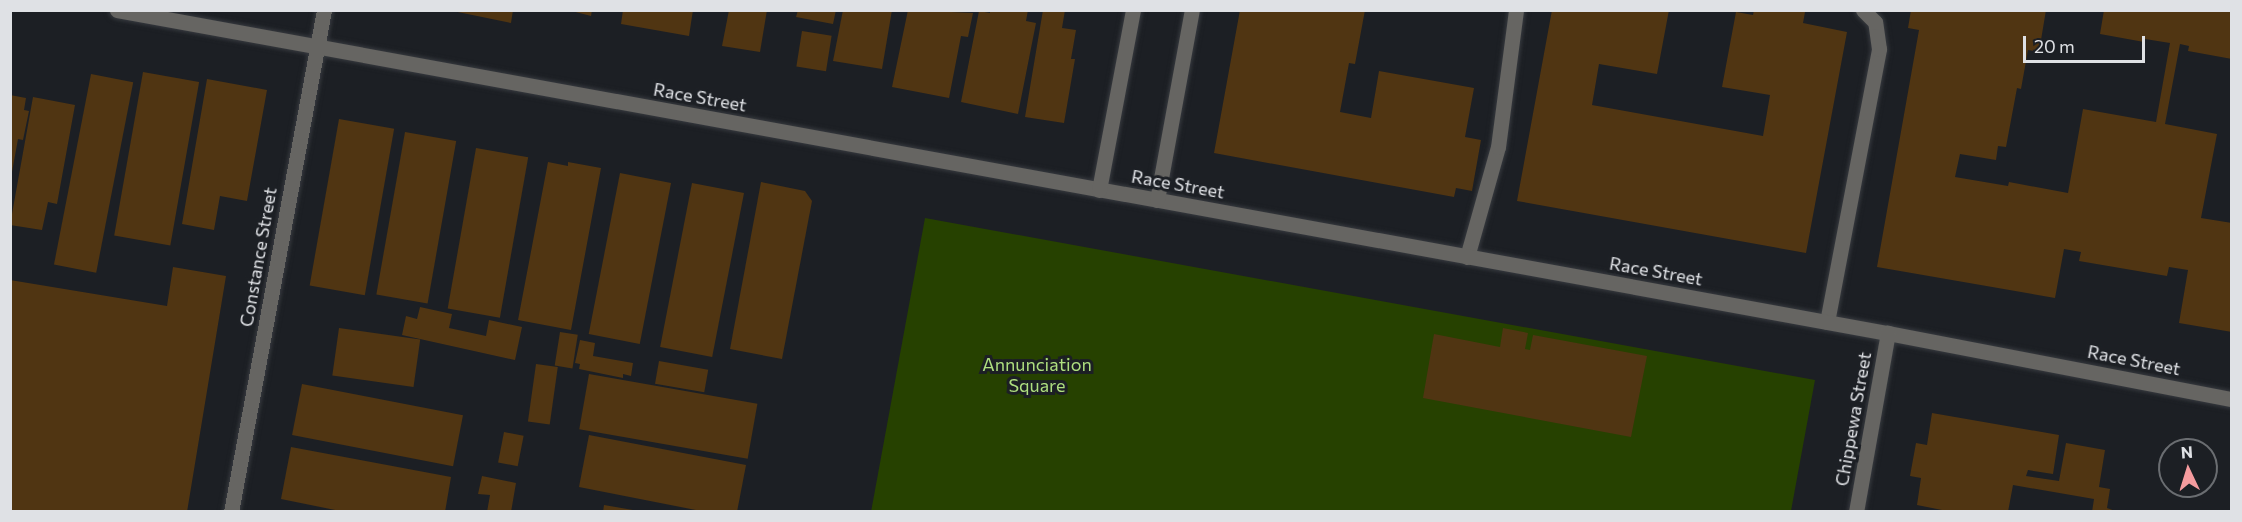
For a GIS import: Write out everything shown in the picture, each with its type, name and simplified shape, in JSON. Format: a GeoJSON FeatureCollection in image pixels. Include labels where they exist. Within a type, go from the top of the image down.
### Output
{"type":"FeatureCollection","features":[{"type":"Feature","properties":{"kind":"street","name":"Race Street"},"geometry":{"type":"LineString","coordinates":[[117,10],[1888,333],[2232,399]]}},
{"type":"Feature","properties":{"kind":"street","name":"Constance Street"},"geometry":{"type":"LineString","coordinates":[[231,512],[324,10]]}},
{"type":"Feature","properties":{"kind":"street"},"geometry":{"type":"LineString","coordinates":[[1099,190],[1133,10]]}},
{"type":"Feature","properties":{"kind":"street"},"geometry":{"type":"LineString","coordinates":[[1157,200],[1192,10]]}},
{"type":"Feature","properties":{"kind":"street"},"geometry":{"type":"LineString","coordinates":[[1467,257],[1498,147],[1516,10]]}},
{"type":"Feature","properties":{"kind":"street"},"geometry":{"type":"LineString","coordinates":[[1827,322],[1879,50],[1875,22],[1863,10]]}},
{"type":"Feature","properties":{"kind":"street","name":"Chippewa Street"},"geometry":{"type":"LineString","coordinates":[[1856,512],[1888,333]]}},
{"type":"Feature","properties":{"kind":"green space","name":"Annunciation Square"},"geometry":{"type":"Polygon","coordinates":[[[925,218],[1815,380],[1791,511],[871,512],[925,218]]]}},
{"type":"Feature","properties":{"kind":"building"},"geometry":{"type":"Polygon","coordinates":[[[448,10],[513,10],[511,23],[448,10]]]}},
{"type":"Feature","properties":{"kind":"building"},"geometry":{"type":"Polygon","coordinates":[[[568,10],[592,10],[591,16],[568,10]]]}},
{"type":"Feature","properties":{"kind":"building"},"geometry":{"type":"Polygon","coordinates":[[[623,10],[693,10],[689,36],[621,24],[623,10]]]}},
{"type":"Feature","properties":{"kind":"building"},"geometry":{"type":"Polygon","coordinates":[[[729,10],[767,10],[760,52],[722,46],[729,10]]]}},
{"type":"Feature","properties":{"kind":"building"},"geometry":{"type":"Polygon","coordinates":[[[798,10],[836,10],[833,24],[796,17],[798,10]]]}},
{"type":"Feature","properties":{"kind":"building"},"geometry":{"type":"Polygon","coordinates":[[[843,10],[892,10],[882,69],[833,61],[843,10]]]}},
{"type":"Feature","properties":{"kind":"building"},"geometry":{"type":"Polygon","coordinates":[[[908,10],[973,13],[968,37],[961,36],[949,98],[892,87],[908,10]]]}},
{"type":"Feature","properties":{"kind":"building"},"geometry":{"type":"Polygon","coordinates":[[[990,10],[1028,10],[1026,21],[1036,23],[1018,114],[961,102],[979,11],[990,13],[990,10]]]}},
{"type":"Feature","properties":{"kind":"building"},"geometry":{"type":"Polygon","coordinates":[[[1043,10],[1065,10],[1062,28],[1076,30],[1071,59],[1075,59],[1064,123],[1025,117],[1043,10]]]}},
{"type":"Feature","properties":{"kind":"building"},"geometry":{"type":"Polygon","coordinates":[[[1240,10],[1365,10],[1355,64],[1349,63],[1340,112],[1371,118],[1379,71],[1474,88],[1465,137],[1481,140],[1472,191],[1456,188],[1454,197],[1214,153],[1240,10]]]}},
{"type":"Feature","properties":{"kind":"building"},"geometry":{"type":"Polygon","coordinates":[[[1552,10],[1669,10],[1657,74],[1599,64],[1592,105],[1763,136],[1770,95],[1722,87],[1736,12],[1753,15],[1754,10],[1796,10],[1805,12],[1803,23],[1847,32],[1806,253],[1517,201],[1552,10]]]}},
{"type":"Feature","properties":{"kind":"building"},"geometry":{"type":"Polygon","coordinates":[[[1911,10],[2046,10],[2039,52],[2028,50],[2021,89],[2017,88],[2006,147],[1998,146],[1996,160],[1960,154],[1955,177],[2008,186],[2009,182],[2068,193],[2083,109],[2156,122],[2170,43],[2145,39],[2144,42],[2100,34],[2104,10],[2232,10],[2232,59],[2188,51],[2189,46],[2180,44],[2165,124],[2217,134],[2201,218],[2232,223],[2232,332],[2179,323],[2188,270],[2169,267],[2167,276],[2079,261],[2081,252],[2064,249],[2055,298],[1877,267],[1919,30],[1908,28],[1911,10]]]}},
{"type":"Feature","properties":{"kind":"building"},"geometry":{"type":"Polygon","coordinates":[[[802,31],[832,36],[826,71],[796,67],[802,31]]]}},
{"type":"Feature","properties":{"kind":"building"},"geometry":{"type":"Polygon","coordinates":[[[143,72],[199,82],[170,245],[114,235],[143,72]]]}},
{"type":"Feature","properties":{"kind":"building"},"geometry":{"type":"Polygon","coordinates":[[[91,74],[133,82],[96,273],[54,264],[91,74]]]}},
{"type":"Feature","properties":{"kind":"building"},"geometry":{"type":"Polygon","coordinates":[[[207,79],[267,90],[247,201],[220,196],[214,230],[182,224],[207,79]]]}},
{"type":"Feature","properties":{"kind":"building"},"geometry":{"type":"Polygon","coordinates":[[[10,95],[26,98],[24,110],[29,111],[23,140],[18,139],[12,172],[10,95]]]}},
{"type":"Feature","properties":{"kind":"building"},"geometry":{"type":"Polygon","coordinates":[[[33,97],[75,105],[57,204],[48,202],[42,230],[10,225],[33,97]]]}},
{"type":"Feature","properties":{"kind":"building"},"geometry":{"type":"Polygon","coordinates":[[[339,119],[394,129],[365,295],[310,285],[339,119]]]}},
{"type":"Feature","properties":{"kind":"building"},"geometry":{"type":"Polygon","coordinates":[[[405,132],[456,141],[428,304],[376,294],[405,132]]]}},
{"type":"Feature","properties":{"kind":"building"},"geometry":{"type":"Polygon","coordinates":[[[476,148],[528,157],[500,318],[448,309],[476,148]]]}},
{"type":"Feature","properties":{"kind":"building"},"geometry":{"type":"Polygon","coordinates":[[[548,162],[568,166],[568,162],[601,168],[571,330],[518,320],[548,162]]]}},
{"type":"Feature","properties":{"kind":"building"},"geometry":{"type":"Polygon","coordinates":[[[620,173],[671,183],[640,344],[589,334],[620,173]]]}},
{"type":"Feature","properties":{"kind":"building"},"geometry":{"type":"Polygon","coordinates":[[[761,182],[805,191],[812,201],[782,359],[730,349],[761,182]]]}},
{"type":"Feature","properties":{"kind":"building"},"geometry":{"type":"Polygon","coordinates":[[[692,183],[744,193],[712,357],[660,347],[692,183]]]}},
{"type":"Feature","properties":{"kind":"building"},"geometry":{"type":"Polygon","coordinates":[[[173,267],[226,276],[187,512],[10,512],[10,280],[167,306],[173,267]]]}},
{"type":"Feature","properties":{"kind":"building"},"geometry":{"type":"Polygon","coordinates":[[[420,307],[452,314],[449,328],[486,336],[489,320],[522,327],[515,360],[402,335],[406,316],[417,319],[420,307]]]}},
{"type":"Feature","properties":{"kind":"building"},"geometry":{"type":"Polygon","coordinates":[[[339,328],[420,339],[414,387],[332,376],[339,328]]]}},
{"type":"Feature","properties":{"kind":"building"},"geometry":{"type":"Polygon","coordinates":[[[1503,328],[1528,333],[1525,349],[1530,350],[1533,335],[1647,356],[1631,437],[1423,398],[1434,334],[1500,347],[1503,328]]]}},
{"type":"Feature","properties":{"kind":"building"},"geometry":{"type":"Polygon","coordinates":[[[560,332],[578,335],[572,368],[555,366],[560,332]]]}},
{"type":"Feature","properties":{"kind":"building"},"geometry":{"type":"Polygon","coordinates":[[[580,340],[595,343],[593,356],[633,363],[631,376],[623,374],[623,378],[579,369],[580,364],[575,363],[580,340]]]}},
{"type":"Feature","properties":{"kind":"building"},"geometry":{"type":"Polygon","coordinates":[[[659,361],[708,370],[704,392],[655,384],[659,361]]]}},
{"type":"Feature","properties":{"kind":"building"},"geometry":{"type":"Polygon","coordinates":[[[536,364],[558,367],[550,424],[528,421],[536,364]]]}},
{"type":"Feature","properties":{"kind":"building"},"geometry":{"type":"Polygon","coordinates":[[[589,374],[757,404],[748,459],[579,429],[589,374]]]}},
{"type":"Feature","properties":{"kind":"building"},"geometry":{"type":"Polygon","coordinates":[[[302,384],[463,415],[453,466],[292,435],[302,384]]]}},
{"type":"Feature","properties":{"kind":"building"},"geometry":{"type":"Polygon","coordinates":[[[1932,413],[2059,435],[2053,474],[2028,470],[2026,476],[2059,481],[2066,443],[2105,450],[2099,487],[2110,489],[2107,508],[2118,512],[2092,512],[2094,499],[2013,485],[2008,512],[1952,512],[1917,505],[1921,478],[1910,476],[1916,443],[1927,445],[1932,413]]]}},
{"type":"Feature","properties":{"kind":"building"},"geometry":{"type":"Polygon","coordinates":[[[504,432],[524,436],[518,466],[498,462],[504,432]]]}},
{"type":"Feature","properties":{"kind":"building"},"geometry":{"type":"Polygon","coordinates":[[[589,435],[746,465],[737,512],[706,512],[579,487],[589,435]]]}},
{"type":"Feature","properties":{"kind":"building"},"geometry":{"type":"Polygon","coordinates":[[[291,447],[451,477],[445,512],[345,512],[281,499],[291,447]]]}},
{"type":"Feature","properties":{"kind":"building"},"geometry":{"type":"Polygon","coordinates":[[[482,476],[516,483],[511,512],[487,512],[490,495],[478,494],[482,476]]]}},
{"type":"Feature","properties":{"kind":"building"},"geometry":{"type":"Polygon","coordinates":[[[604,505],[633,510],[633,512],[603,512],[604,505]]]}}]}
